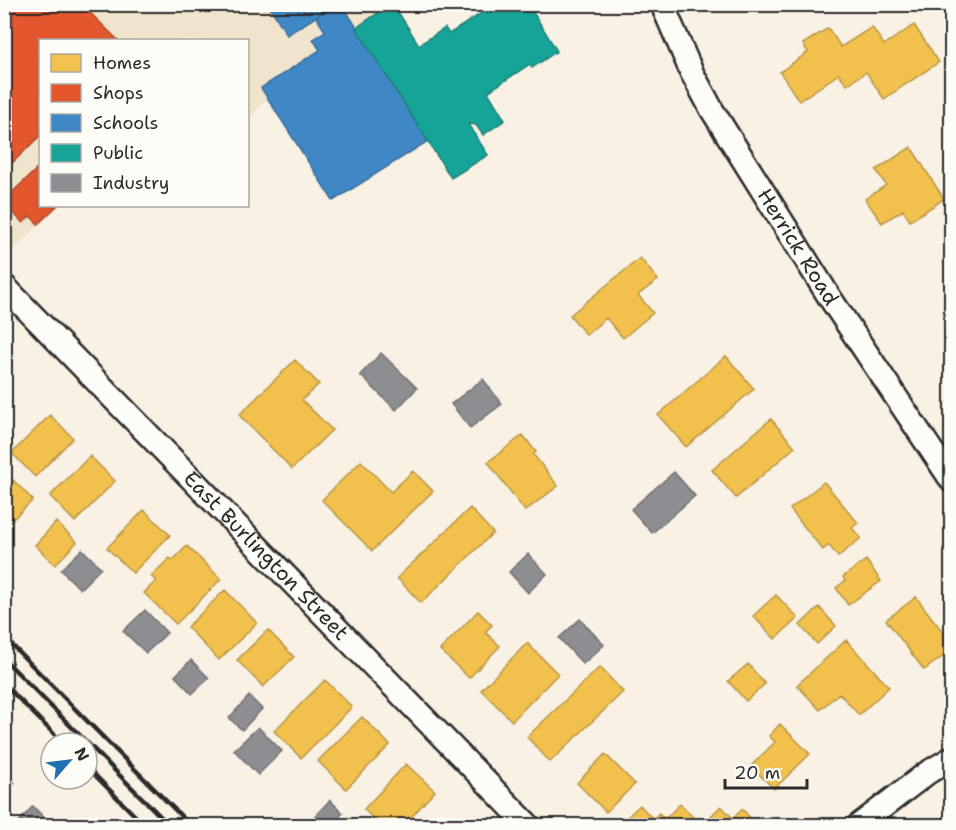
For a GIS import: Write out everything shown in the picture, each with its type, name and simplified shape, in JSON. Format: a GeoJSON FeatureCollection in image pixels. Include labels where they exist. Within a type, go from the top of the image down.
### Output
{"type":"FeatureCollection","features":[{"type":"Feature","properties":{"kind":"street","name":"Herrick Road"},"geometry":{"type":"LineString","coordinates":[[662,4],[692,73],[712,110],[830,298],[951,481]]}},
{"type":"Feature","properties":{"kind":"street","name":"East Burlington Street"},"geometry":{"type":"LineString","coordinates":[[4,286],[529,825]]}},
{"type":"Feature","properties":{"kind":"street"},"geometry":{"type":"LineString","coordinates":[[858,825],[927,773],[951,758]]}},
{"type":"Feature","properties":{"kind":"shaded area"},"geometry":{"type":"Polygon","coordinates":[[[174,4],[182,12],[191,5],[335,5],[316,17],[325,31],[313,39],[320,50],[262,87],[268,98],[249,119],[249,39],[39,39],[39,207],[58,207],[5,258],[5,5],[174,4]]]}},
{"type":"Feature","properties":{"kind":"shaded area"},"geometry":{"type":"Polygon","coordinates":[[[342,5],[391,5],[356,28],[342,5]]]}},
{"type":"Feature","properties":{"kind":"building: Homes"},"geometry":{"type":"Polygon","coordinates":[[[914,25],[939,62],[884,99],[866,72],[847,85],[839,74],[799,101],[780,72],[808,52],[803,44],[828,28],[841,47],[872,27],[884,45],[914,25]]]}},
{"type":"Feature","properties":{"kind":"building: Homes"},"geometry":{"type":"Polygon","coordinates":[[[911,147],[944,199],[910,221],[903,210],[882,223],[865,199],[886,185],[876,170],[911,147]]]}},
{"type":"Feature","properties":{"kind":"building: Homes"},"geometry":{"type":"Polygon","coordinates":[[[640,258],[658,280],[638,295],[653,313],[623,338],[606,318],[586,335],[570,315],[640,258]]]}},
{"type":"Feature","properties":{"kind":"building: Homes"},"geometry":{"type":"Polygon","coordinates":[[[726,356],[754,389],[686,447],[658,415],[726,356]]]}},
{"type":"Feature","properties":{"kind":"building: Homes"},"geometry":{"type":"Polygon","coordinates":[[[295,360],[319,384],[302,400],[332,430],[292,469],[239,415],[295,360]]]}},
{"type":"Feature","properties":{"kind":"building: Homes"},"geometry":{"type":"Polygon","coordinates":[[[50,415],[73,438],[35,477],[12,453],[50,415]]]}},
{"type":"Feature","properties":{"kind":"building: Homes"},"geometry":{"type":"Polygon","coordinates":[[[771,419],[795,447],[736,498],[712,470],[771,419]]]}},
{"type":"Feature","properties":{"kind":"building: Homes"},"geometry":{"type":"Polygon","coordinates":[[[523,435],[536,452],[533,454],[558,486],[525,511],[488,462],[523,435]]]}},
{"type":"Feature","properties":{"kind":"building: Homes"},"geometry":{"type":"Polygon","coordinates":[[[90,456],[115,481],[75,522],[50,496],[90,456]]]}},
{"type":"Feature","properties":{"kind":"building: Homes"},"geometry":{"type":"Polygon","coordinates":[[[361,461],[391,492],[413,471],[433,491],[372,551],[322,500],[361,461]]]}},
{"type":"Feature","properties":{"kind":"building: Homes"},"geometry":{"type":"Polygon","coordinates":[[[13,480],[33,500],[12,520],[4,513],[4,488],[13,480]]]}},
{"type":"Feature","properties":{"kind":"building: Homes"},"geometry":{"type":"Polygon","coordinates":[[[824,482],[858,523],[852,528],[861,538],[838,557],[829,545],[823,550],[790,509],[824,482]]]}},
{"type":"Feature","properties":{"kind":"building: Homes"},"geometry":{"type":"Polygon","coordinates":[[[470,508],[493,533],[421,603],[397,578],[470,508]]]}},
{"type":"Feature","properties":{"kind":"building: Homes"},"geometry":{"type":"Polygon","coordinates":[[[144,510],[170,535],[133,573],[107,548],[144,510]]]}},
{"type":"Feature","properties":{"kind":"building: Homes"},"geometry":{"type":"Polygon","coordinates":[[[56,522],[77,542],[55,565],[35,545],[56,522]]]}},
{"type":"Feature","properties":{"kind":"building: Homes"},"geometry":{"type":"Polygon","coordinates":[[[187,546],[221,579],[176,624],[144,593],[156,581],[151,576],[187,546]]]}},
{"type":"Feature","properties":{"kind":"building: Homes"},"geometry":{"type":"Polygon","coordinates":[[[866,560],[881,581],[848,605],[836,588],[845,581],[843,577],[866,560]]]}},
{"type":"Feature","properties":{"kind":"building: Homes"},"geometry":{"type":"Polygon","coordinates":[[[225,590],[257,623],[219,660],[187,627],[225,590]]]}},
{"type":"Feature","properties":{"kind":"building: Homes"},"geometry":{"type":"Polygon","coordinates":[[[776,595],[798,618],[775,639],[753,616],[776,595]]]}},
{"type":"Feature","properties":{"kind":"building: Homes"},"geometry":{"type":"Polygon","coordinates":[[[916,597],[952,644],[952,650],[924,670],[886,620],[916,597]]]}},
{"type":"Feature","properties":{"kind":"building: Homes"},"geometry":{"type":"Polygon","coordinates":[[[819,607],[836,626],[817,644],[800,625],[819,607]]]}},
{"type":"Feature","properties":{"kind":"building: Homes"},"geometry":{"type":"Polygon","coordinates":[[[478,611],[492,625],[485,632],[500,646],[469,678],[440,650],[478,611]]]}},
{"type":"Feature","properties":{"kind":"building: Homes"},"geometry":{"type":"Polygon","coordinates":[[[268,630],[294,657],[263,687],[237,660],[268,630]]]}},
{"type":"Feature","properties":{"kind":"building: Homes"},"geometry":{"type":"Polygon","coordinates":[[[846,640],[889,687],[859,715],[839,693],[820,710],[797,685],[846,640]]]}},
{"type":"Feature","properties":{"kind":"building: Homes"},"geometry":{"type":"Polygon","coordinates":[[[527,643],[558,674],[512,721],[481,690],[527,643]]]}},
{"type":"Feature","properties":{"kind":"building: Homes"},"geometry":{"type":"Polygon","coordinates":[[[748,664],[765,684],[746,701],[728,681],[748,664]]]}},
{"type":"Feature","properties":{"kind":"building: Homes"},"geometry":{"type":"Polygon","coordinates":[[[600,667],[623,692],[550,762],[527,737],[600,667]]]}},
{"type":"Feature","properties":{"kind":"building: Homes"},"geometry":{"type":"Polygon","coordinates":[[[325,680],[352,707],[301,758],[274,731],[325,680]]]}},
{"type":"Feature","properties":{"kind":"building: Homes"},"geometry":{"type":"Polygon","coordinates":[[[362,717],[390,745],[346,789],[318,761],[362,717]]]}},
{"type":"Feature","properties":{"kind":"building: Homes"},"geometry":{"type":"Polygon","coordinates":[[[780,724],[810,754],[774,789],[751,766],[775,742],[769,736],[780,724]]]}},
{"type":"Feature","properties":{"kind":"building: Homes"},"geometry":{"type":"Polygon","coordinates":[[[605,754],[635,784],[606,812],[577,783],[605,754]]]}},
{"type":"Feature","properties":{"kind":"building: Homes"},"geometry":{"type":"Polygon","coordinates":[[[406,764],[435,791],[403,826],[380,826],[364,809],[406,764]]]}},
{"type":"Feature","properties":{"kind":"building: Homes"},"geometry":{"type":"Polygon","coordinates":[[[680,804],[694,818],[687,826],[619,825],[640,805],[653,819],[659,813],[665,819],[680,804]]]}},
{"type":"Feature","properties":{"kind":"building: Homes"},"geometry":{"type":"Polygon","coordinates":[[[721,806],[733,818],[742,809],[758,826],[701,826],[721,806]]]}},
{"type":"Feature","properties":{"kind":"building: Shops"},"geometry":{"type":"Polygon","coordinates":[[[19,4],[81,4],[117,39],[39,39],[39,137],[4,171],[4,19],[19,4]]]}},
{"type":"Feature","properties":{"kind":"building: Shops"},"geometry":{"type":"Polygon","coordinates":[[[39,167],[39,207],[56,207],[38,224],[30,216],[23,223],[4,204],[4,200],[39,167]]]}},
{"type":"Feature","properties":{"kind":"building: Schools"},"geometry":{"type":"Polygon","coordinates":[[[268,4],[328,4],[330,8],[287,35],[268,4]]]}},
{"type":"Feature","properties":{"kind":"building: Schools"},"geometry":{"type":"Polygon","coordinates":[[[335,4],[342,4],[428,141],[333,201],[261,88],[320,50],[313,39],[325,31],[316,17],[335,4]]]}},
{"type":"Feature","properties":{"kind":"building: Public"},"geometry":{"type":"Polygon","coordinates":[[[391,4],[419,45],[445,28],[449,34],[493,6],[492,4],[528,4],[557,51],[532,68],[530,64],[488,92],[505,120],[483,135],[476,125],[468,124],[488,155],[451,178],[356,28],[391,4]]]}},
{"type":"Feature","properties":{"kind":"building: Industry"},"geometry":{"type":"Polygon","coordinates":[[[381,353],[417,388],[396,410],[360,375],[381,353]]]}},
{"type":"Feature","properties":{"kind":"building: Industry"},"geometry":{"type":"Polygon","coordinates":[[[483,379],[502,404],[470,428],[451,404],[483,379]]]}},
{"type":"Feature","properties":{"kind":"building: Industry"},"geometry":{"type":"Polygon","coordinates":[[[674,472],[695,496],[652,533],[631,509],[674,472]]]}},
{"type":"Feature","properties":{"kind":"building: Industry"},"geometry":{"type":"Polygon","coordinates":[[[82,549],[101,568],[80,589],[61,570],[82,549]]]}},
{"type":"Feature","properties":{"kind":"building: Industry"},"geometry":{"type":"Polygon","coordinates":[[[528,554],[547,574],[528,593],[509,572],[528,554]]]}},
{"type":"Feature","properties":{"kind":"building: Industry"},"geometry":{"type":"Polygon","coordinates":[[[145,610],[167,633],[146,653],[123,631],[145,610]]]}},
{"type":"Feature","properties":{"kind":"building: Industry"},"geometry":{"type":"Polygon","coordinates":[[[580,619],[604,645],[583,664],[559,638],[580,619]]]}},
{"type":"Feature","properties":{"kind":"building: Industry"},"geometry":{"type":"Polygon","coordinates":[[[191,660],[209,678],[192,694],[175,676],[191,660]]]}},
{"type":"Feature","properties":{"kind":"building: Industry"},"geometry":{"type":"Polygon","coordinates":[[[249,696],[262,709],[242,730],[229,718],[249,696]]]}},
{"type":"Feature","properties":{"kind":"building: Industry"},"geometry":{"type":"Polygon","coordinates":[[[258,727],[282,751],[258,775],[234,750],[258,727]]]}},
{"type":"Feature","properties":{"kind":"building: Industry"},"geometry":{"type":"Polygon","coordinates":[[[4,773],[15,783],[4,793],[4,773]]]}},
{"type":"Feature","properties":{"kind":"building: Industry"},"geometry":{"type":"Polygon","coordinates":[[[330,800],[343,813],[330,826],[313,826],[309,822],[330,800]]]}},
{"type":"Feature","properties":{"kind":"building: Industry"},"geometry":{"type":"Polygon","coordinates":[[[33,806],[52,826],[15,826],[33,806]]]}},
{"type":"Feature","properties":{"kind":"railway"},"geometry":{"type":"LineString","coordinates":[[4,637],[191,826]]}},
{"type":"Feature","properties":{"kind":"railway"},"geometry":{"type":"LineString","coordinates":[[4,659],[170,826]]}},
{"type":"Feature","properties":{"kind":"railway"},"geometry":{"type":"LineString","coordinates":[[4,684],[51,731]]}},
{"type":"Feature","properties":{"kind":"railway"},"geometry":{"type":"LineString","coordinates":[[99,779],[145,826]]}}]}
